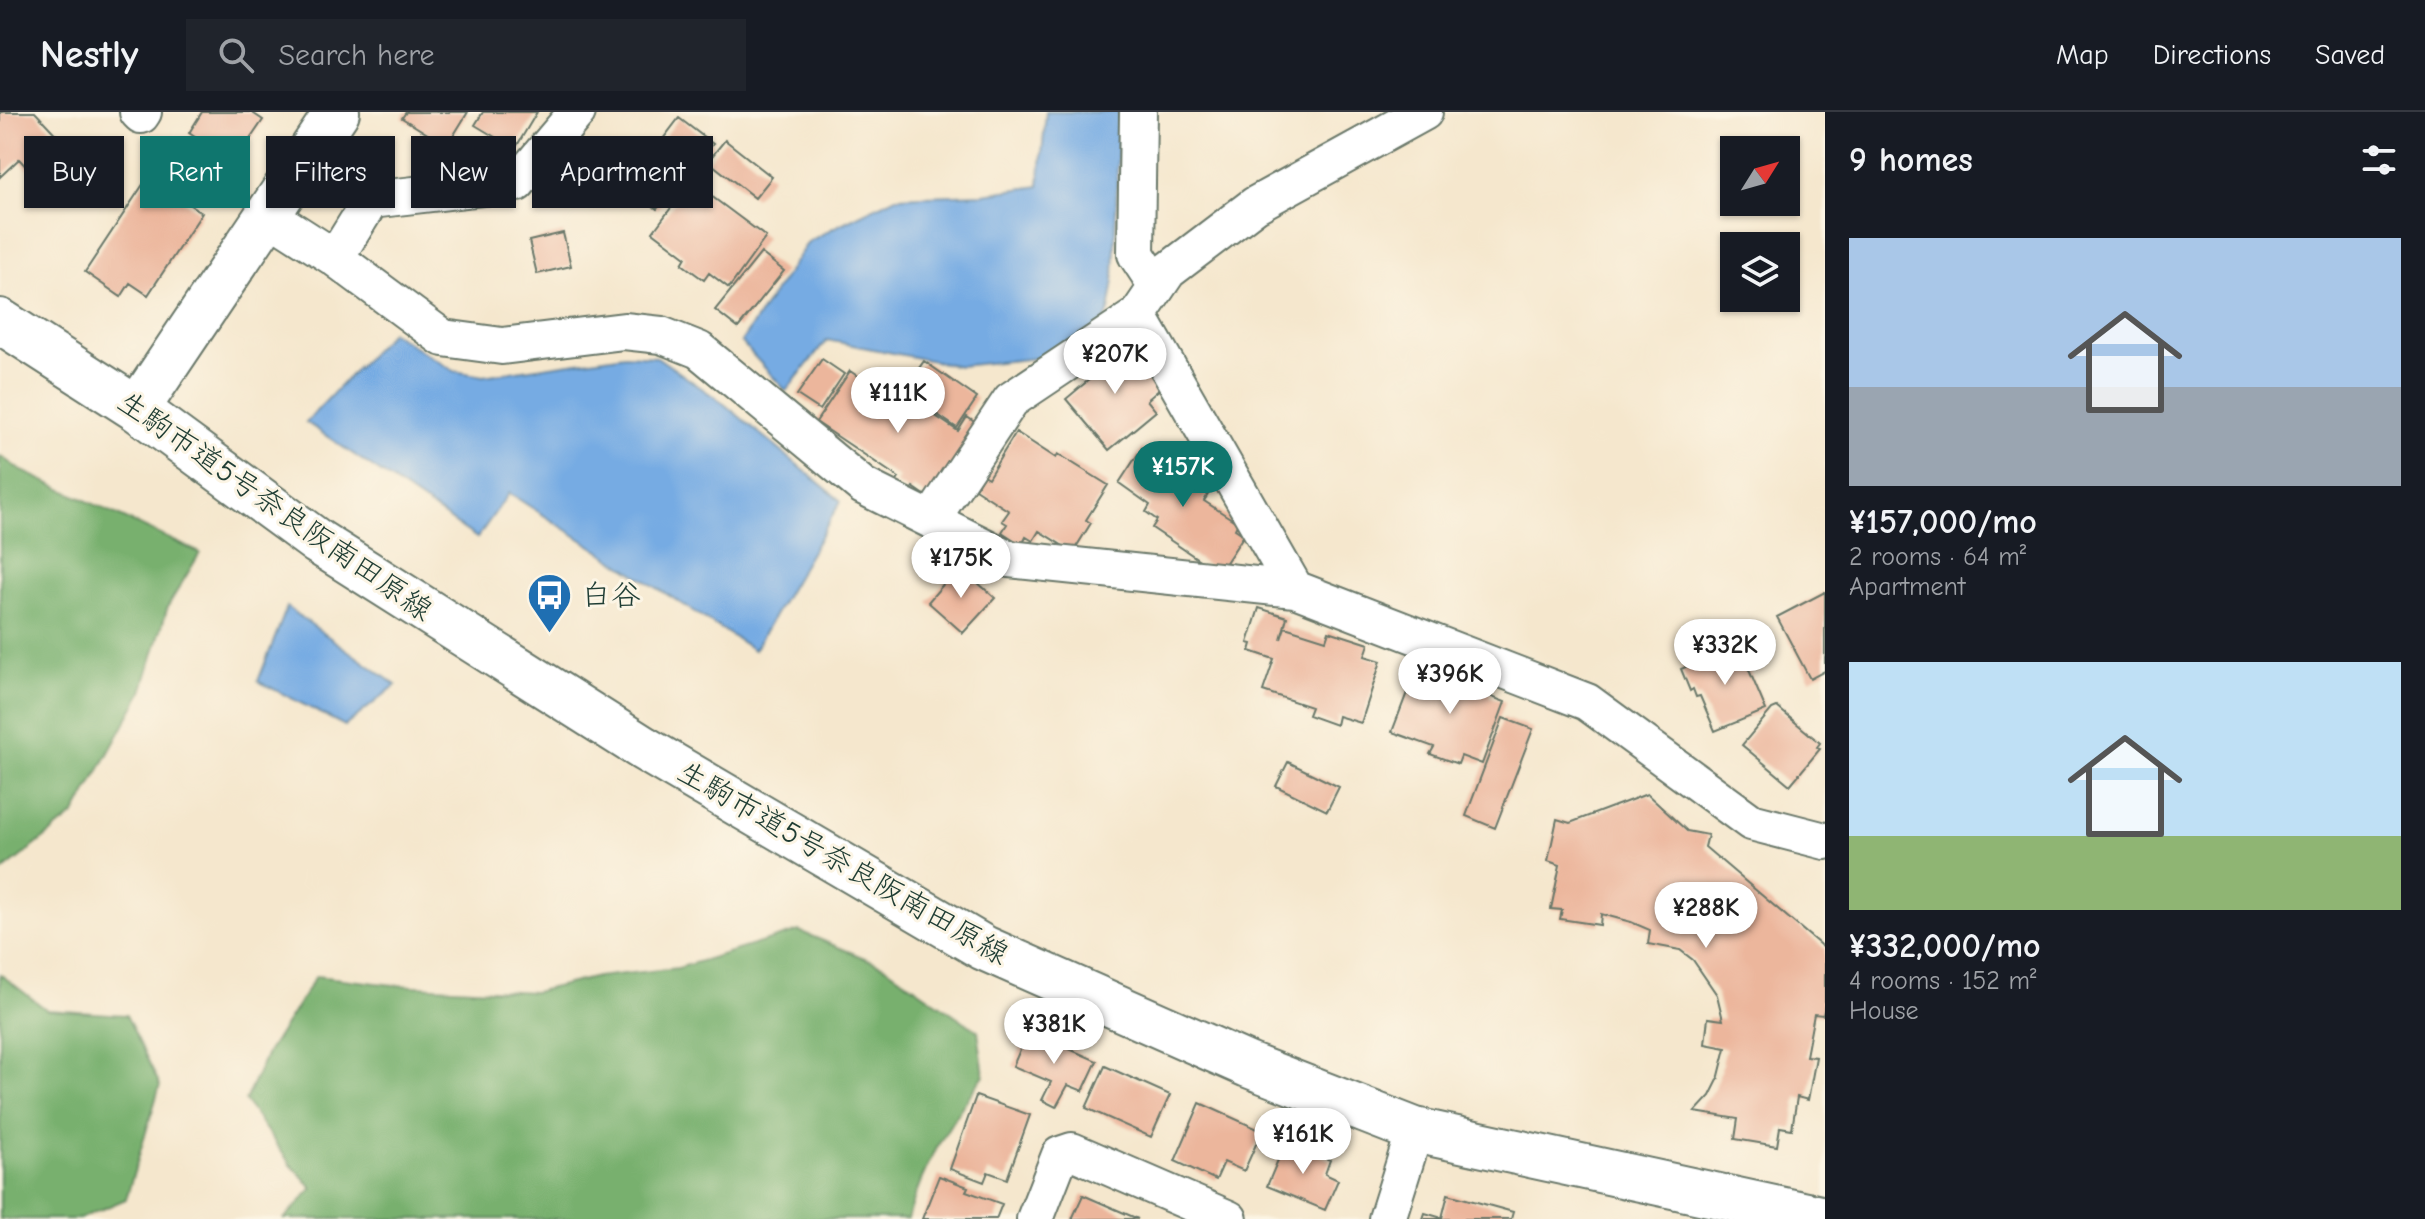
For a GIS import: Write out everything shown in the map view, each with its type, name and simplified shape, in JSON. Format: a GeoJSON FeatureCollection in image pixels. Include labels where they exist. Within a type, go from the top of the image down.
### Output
{"type":"FeatureCollection","features":[{"type":"Feature","properties":{"kind":"street"},"geometry":{"type":"LineString","coordinates":[[137,409],[337,112]]}},
{"type":"Feature","properties":{"kind":"street"},"geometry":{"type":"LineString","coordinates":[[335,258],[371,200],[517,183],[577,112]]}},
{"type":"Feature","properties":{"kind":"street"},"geometry":{"type":"LineString","coordinates":[[1138,112],[1136,254],[1148,301],[1295,589]]}},
{"type":"Feature","properties":{"kind":"street"},"geometry":{"type":"LineString","coordinates":[[931,520],[1011,400],[1148,301],[1168,271],[1255,205],[1424,112]]}},
{"type":"Feature","properties":{"kind":"street"},"geometry":{"type":"LineString","coordinates":[[268,215],[335,258],[443,338],[502,346],[624,331],[661,335],[699,350],[863,486],[1009,559],[1295,589],[1587,702],[1751,822],[1825,841]]}},
{"type":"Feature","properties":{"kind":"street","name":"生駒市道5号奈良阪南田原線"},"geometry":{"type":"LineString","coordinates":[[0,321],[137,409],[331,551],[643,748],[984,948],[1248,1065],[1415,1130],[1825,1219]]}},
{"type":"Feature","properties":{"kind":"street"},"geometry":{"type":"LineString","coordinates":[[1387,1219],[1415,1130]]}},
{"type":"Feature","properties":{"kind":"street"},"geometry":{"type":"LineString","coordinates":[[1035,1219],[1060,1155],[1072,1151],[1229,1219]]}},
{"type":"Feature","properties":{"kind":"green space"},"geometry":{"type":"Polygon","coordinates":[[[0,456],[22,471],[200,553],[168,606],[142,692],[75,814],[0,873],[0,456]]]}},
{"type":"Feature","properties":{"kind":"green space"},"geometry":{"type":"Polygon","coordinates":[[[799,931],[884,966],[978,1031],[984,1075],[939,1143],[921,1180],[908,1219],[284,1219],[313,1188],[292,1166],[245,1101],[267,1053],[316,976],[394,985],[534,992],[597,977],[678,968],[799,931]]]}},
{"type":"Feature","properties":{"kind":"green space"},"geometry":{"type":"Polygon","coordinates":[[[0,974],[47,1010],[126,1015],[160,1085],[126,1199],[79,1219],[0,1219],[0,974]]]}},
{"type":"Feature","properties":{"kind":"water"},"geometry":{"type":"Polygon","coordinates":[[[1046,112],[1119,112],[1114,280],[1109,311],[1097,337],[1037,358],[959,366],[827,340],[786,391],[741,342],[808,242],[837,226],[896,197],[983,194],[1039,186],[1046,112]]]}},
{"type":"Feature","properties":{"kind":"water"},"geometry":{"type":"Polygon","coordinates":[[[391,332],[454,371],[483,376],[625,355],[657,357],[723,403],[841,501],[754,650],[509,493],[477,538],[306,422],[391,332]]]}},
{"type":"Feature","properties":{"kind":"water"},"geometry":{"type":"Polygon","coordinates":[[[287,607],[396,685],[345,726],[258,681],[287,607]]]}},
{"type":"Feature","properties":{"kind":"building"},"geometry":{"type":"Polygon","coordinates":[[[0,112],[35,112],[57,136],[24,136],[24,164],[19,159],[0,177],[0,112]]]}},
{"type":"Feature","properties":{"kind":"building"},"geometry":{"type":"Polygon","coordinates":[[[202,112],[251,112],[263,120],[250,139],[250,136],[193,136],[189,133],[202,112]]]}},
{"type":"Feature","properties":{"kind":"building"},"geometry":{"type":"Polygon","coordinates":[[[406,112],[468,112],[453,136],[431,136],[402,118],[406,112]]]}},
{"type":"Feature","properties":{"kind":"building"},"geometry":{"type":"Polygon","coordinates":[[[483,112],[537,112],[516,147],[516,136],[493,136],[475,125],[483,112]]]}},
{"type":"Feature","properties":{"kind":"building"},"geometry":{"type":"Polygon","coordinates":[[[679,118],[703,136],[665,136],[679,118]]]}},
{"type":"Feature","properties":{"kind":"building"},"geometry":{"type":"Polygon","coordinates":[[[725,140],[772,177],[755,198],[713,165],[713,155],[725,140]]]}},
{"type":"Feature","properties":{"kind":"building"},"geometry":{"type":"Polygon","coordinates":[[[140,189],[140,208],[194,208],[202,213],[148,295],[130,283],[121,297],[85,272],[140,189]]]}},
{"type":"Feature","properties":{"kind":"building"},"geometry":{"type":"Polygon","coordinates":[[[713,197],[766,237],[729,288],[709,273],[704,280],[682,264],[686,257],[653,232],[671,208],[713,208],[713,197]]]}},
{"type":"Feature","properties":{"kind":"building"},"geometry":{"type":"Polygon","coordinates":[[[563,233],[571,266],[537,274],[529,241],[563,233]]]}},
{"type":"Feature","properties":{"kind":"building"},"geometry":{"type":"Polygon","coordinates":[[[761,253],[784,271],[738,328],[715,310],[761,253]]]}},
{"type":"Feature","properties":{"kind":"building"},"geometry":{"type":"Polygon","coordinates":[[[1122,341],[1161,388],[1147,400],[1156,411],[1109,450],[1066,399],[1091,378],[1086,372],[1122,341]]]}},
{"type":"Feature","properties":{"kind":"building"},"geometry":{"type":"Polygon","coordinates":[[[822,359],[844,374],[820,410],[797,395],[822,359]]]}},
{"type":"Feature","properties":{"kind":"building"},"geometry":{"type":"Polygon","coordinates":[[[924,361],[977,398],[957,428],[903,391],[924,361]]]}},
{"type":"Feature","properties":{"kind":"building"},"geometry":{"type":"Polygon","coordinates":[[[850,371],[900,405],[903,401],[912,407],[916,403],[958,431],[967,417],[983,428],[932,500],[913,487],[910,492],[896,483],[899,478],[816,422],[850,371]]]}},
{"type":"Feature","properties":{"kind":"building"},"geometry":{"type":"Polygon","coordinates":[[[1016,432],[1056,458],[1058,454],[1108,485],[1086,520],[1091,523],[1073,552],[1039,531],[1033,541],[1026,537],[1022,545],[1002,532],[1007,524],[1002,521],[1009,511],[975,489],[983,475],[988,478],[1016,432]]]}},
{"type":"Feature","properties":{"kind":"building"},"geometry":{"type":"Polygon","coordinates":[[[1142,448],[1174,470],[1179,462],[1214,485],[1204,501],[1238,523],[1235,529],[1244,535],[1219,573],[1152,528],[1157,520],[1146,512],[1150,505],[1119,483],[1142,448]]]}},
{"type":"Feature","properties":{"kind":"building"},"geometry":{"type":"Polygon","coordinates":[[[959,566],[995,598],[963,633],[928,602],[959,566]]]}},
{"type":"Feature","properties":{"kind":"building"},"geometry":{"type":"Polygon","coordinates":[[[1825,592],[1825,671],[1810,679],[1777,617],[1825,592]]]}},
{"type":"Feature","properties":{"kind":"building"},"geometry":{"type":"Polygon","coordinates":[[[1259,608],[1287,617],[1281,639],[1285,627],[1326,640],[1329,631],[1369,644],[1365,656],[1381,661],[1361,723],[1338,716],[1336,725],[1308,715],[1311,707],[1263,691],[1274,659],[1250,651],[1252,644],[1248,643],[1259,608]]]}},
{"type":"Feature","properties":{"kind":"building"},"geometry":{"type":"Polygon","coordinates":[[[1738,644],[1766,710],[1715,731],[1700,696],[1696,697],[1693,689],[1690,691],[1681,669],[1738,644]]]}},
{"type":"Feature","properties":{"kind":"building"},"geometry":{"type":"Polygon","coordinates":[[[1416,669],[1452,682],[1456,672],[1492,686],[1489,696],[1505,702],[1482,764],[1461,756],[1458,764],[1430,754],[1434,747],[1392,732],[1416,669]]]}},
{"type":"Feature","properties":{"kind":"building"},"geometry":{"type":"Polygon","coordinates":[[[1777,707],[1820,743],[1817,747],[1820,749],[1790,785],[1742,745],[1777,707]]]}},
{"type":"Feature","properties":{"kind":"building"},"geometry":{"type":"Polygon","coordinates":[[[1503,718],[1533,729],[1495,828],[1466,816],[1503,718]]]}},
{"type":"Feature","properties":{"kind":"building"},"geometry":{"type":"Polygon","coordinates":[[[1288,762],[1339,787],[1327,811],[1276,786],[1288,762]]]}},
{"type":"Feature","properties":{"kind":"building"},"geometry":{"type":"Polygon","coordinates":[[[1647,794],[1687,831],[1708,835],[1705,847],[1825,949],[1825,1005],[1823,1015],[1814,1014],[1806,1056],[1816,1057],[1808,1100],[1797,1097],[1792,1129],[1780,1127],[1777,1146],[1735,1139],[1738,1119],[1695,1112],[1710,1096],[1718,1080],[1726,1048],[1705,1044],[1708,1018],[1723,1020],[1717,995],[1693,960],[1680,950],[1648,944],[1650,930],[1631,922],[1601,914],[1600,925],[1560,919],[1562,910],[1551,909],[1560,865],[1548,861],[1557,819],[1570,823],[1647,794]]]}},
{"type":"Feature","properties":{"kind":"building"},"geometry":{"type":"Polygon","coordinates":[[[1028,1031],[1097,1061],[1083,1091],[1068,1085],[1056,1107],[1042,1100],[1051,1082],[1013,1066],[1028,1031]]]}},
{"type":"Feature","properties":{"kind":"building"},"geometry":{"type":"Polygon","coordinates":[[[1105,1066],[1170,1095],[1151,1137],[1086,1108],[1105,1066]]]}},
{"type":"Feature","properties":{"kind":"building"},"geometry":{"type":"Polygon","coordinates":[[[976,1096],[1030,1115],[1007,1179],[988,1172],[984,1182],[950,1169],[976,1096]]]}},
{"type":"Feature","properties":{"kind":"building"},"geometry":{"type":"Polygon","coordinates":[[[1200,1103],[1262,1131],[1244,1171],[1224,1162],[1216,1180],[1175,1161],[1200,1103]]]}},
{"type":"Feature","properties":{"kind":"building"},"geometry":{"type":"Polygon","coordinates":[[[1286,1141],[1330,1160],[1325,1174],[1338,1180],[1325,1210],[1267,1186],[1286,1141]]]}},
{"type":"Feature","properties":{"kind":"building"},"geometry":{"type":"Polygon","coordinates":[[[939,1176],[968,1187],[966,1191],[1002,1204],[996,1219],[922,1219],[939,1176]]]}},
{"type":"Feature","properties":{"kind":"building"},"geometry":{"type":"Polygon","coordinates":[[[1448,1194],[1513,1212],[1511,1219],[1423,1219],[1425,1213],[1442,1218],[1448,1194]]]}},
{"type":"Feature","properties":{"kind":"building"},"geometry":{"type":"Polygon","coordinates":[[[1083,1195],[1138,1219],[1072,1219],[1083,1195]]]}},
{"type":"Feature","properties":{"kind":"place","name":"白谷"},"geometry":{"type":"Point","coordinates":[550,634]}}]}
